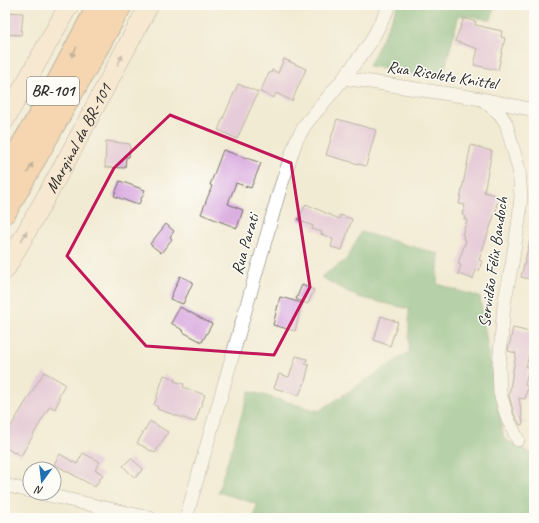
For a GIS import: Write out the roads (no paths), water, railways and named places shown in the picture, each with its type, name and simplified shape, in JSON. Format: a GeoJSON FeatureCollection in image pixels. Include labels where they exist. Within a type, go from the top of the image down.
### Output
{"type":"FeatureCollection","features":[{"type":"Feature","properties":{"kind":"highway","name":"BR-101"},"geometry":{"type":"LineString","coordinates":[[5,175],[45,106],[99,5]]}},
{"type":"Feature","properties":{"kind":"highway","name":"BR-101"},"geometry":{"type":"LineString","coordinates":[[5,212],[121,5]]}},
{"type":"Feature","properties":{"kind":"main road"},"geometry":{"type":"LineString","coordinates":[[5,120],[69,5]]}},
{"type":"Feature","properties":{"kind":"main road","name":"Marginal da BR-101"},"geometry":{"type":"LineString","coordinates":[[5,270],[65,163],[149,5]]}},
{"type":"Feature","properties":{"kind":"street","name":"Rua Parati"},"geometry":{"type":"LineString","coordinates":[[186,518],[214,416],[289,159],[296,141],[305,125],[344,78],[370,43],[390,5]]}},
{"type":"Feature","properties":{"kind":"street","name":"Rua Risolete Knittel"},"geometry":{"type":"LineString","coordinates":[[344,78],[482,99],[534,110]]}},
{"type":"Feature","properties":{"kind":"street","name":"Servidão Félix Bandoch"},"geometry":{"type":"LineString","coordinates":[[482,99],[500,114],[506,123],[519,170],[521,197],[519,219],[504,304],[499,366],[500,393],[507,417],[518,440]]}},
{"type":"Feature","properties":{"kind":"street"},"geometry":{"type":"LineString","coordinates":[[5,485],[22,489]]}},
{"type":"Feature","properties":{"kind":"street"},"geometry":{"type":"LineString","coordinates":[[62,498],[150,518]]}}]}
